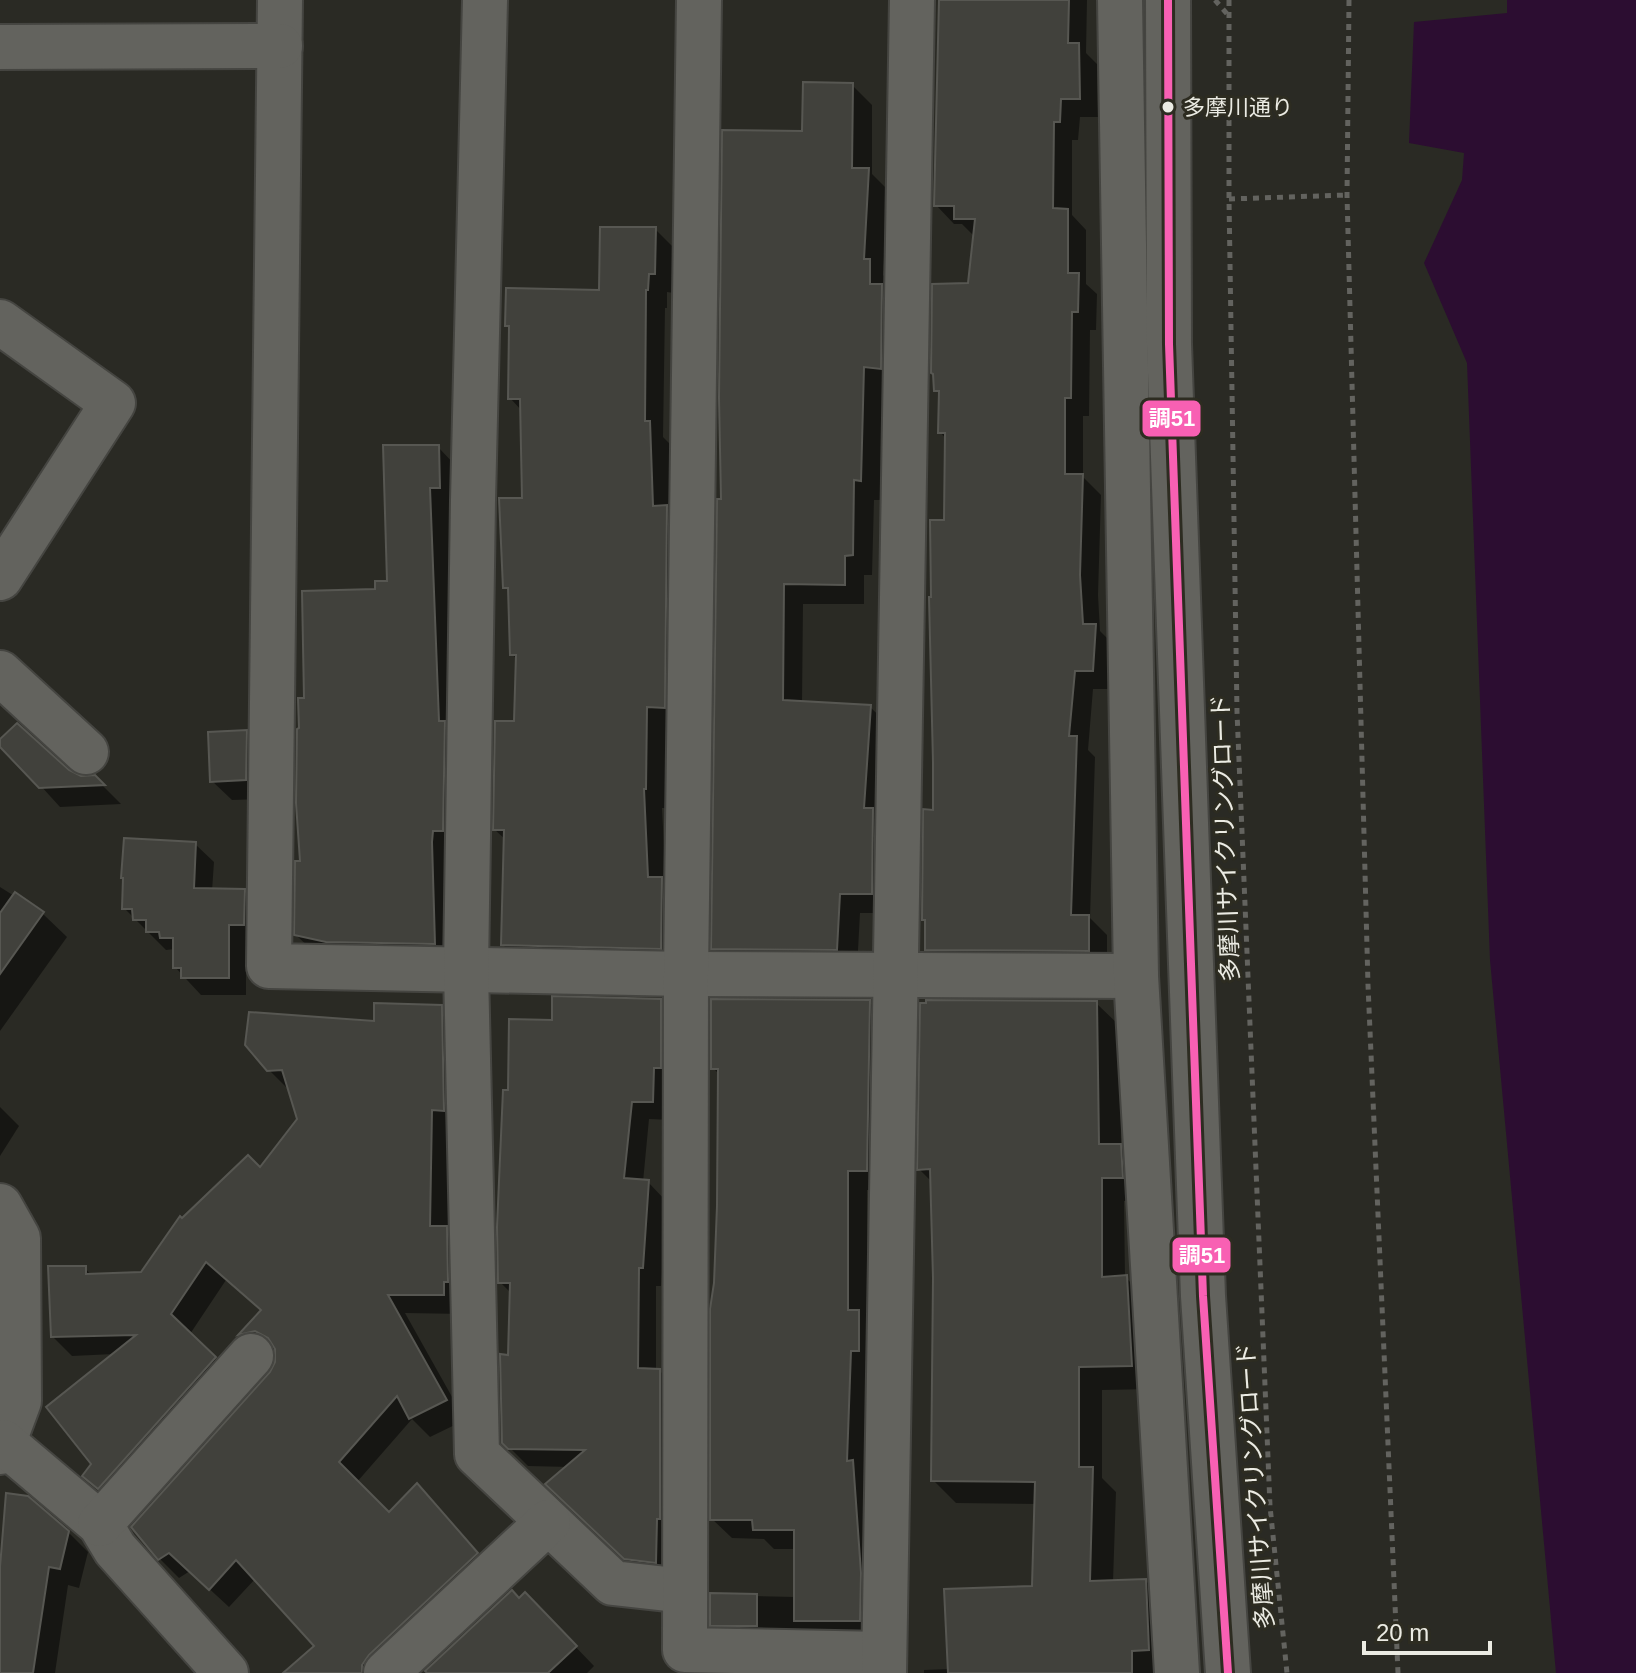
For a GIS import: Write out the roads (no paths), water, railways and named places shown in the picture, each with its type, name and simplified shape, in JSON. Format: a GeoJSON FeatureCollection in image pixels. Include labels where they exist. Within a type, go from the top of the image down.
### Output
{"type":"FeatureCollection","features":[{"type":"Feature","properties":{"kind":"street"},"geometry":{"type":"LineString","coordinates":[[280,0],[269,966],[686,974],[1136,976]]}},
{"type":"Feature","properties":{"kind":"street"},"geometry":{"type":"LineString","coordinates":[[485,0],[466,971],[477,1454],[613,1583],[685,1591]]}},
{"type":"Feature","properties":{"kind":"street"},"geometry":{"type":"LineString","coordinates":[[699,0],[686,974],[685,1650],[884,1663],[912,0]]}},
{"type":"Feature","properties":{"kind":"street"},"geometry":{"type":"LineString","coordinates":[[1120,0],[1136,976],[1177,1673]]}},
{"type":"Feature","properties":{"kind":"street"},"geometry":{"type":"LineString","coordinates":[[1168,0],[1169,344],[1191,978],[1203,1296],[1228,1673]]}},
{"type":"Feature","properties":{"kind":"street"},"geometry":{"type":"LineString","coordinates":[[0,47],[280,46]]}},
{"type":"Feature","properties":{"kind":"street"},"geometry":{"type":"LineString","coordinates":[[0,322],[113,403],[0,578]]}},
{"type":"Feature","properties":{"kind":"street"},"geometry":{"type":"LineString","coordinates":[[0,673],[86,752]]}},
{"type":"Feature","properties":{"kind":"street"},"geometry":{"type":"LineString","coordinates":[[0,1206],[18,1238],[19,1401],[2,1447],[100,1524],[115,1549],[226,1673]]}},
{"type":"Feature","properties":{"kind":"street"},"geometry":{"type":"LineString","coordinates":[[100,1524],[251,1356]]}},
{"type":"Feature","properties":{"kind":"street"},"geometry":{"type":"LineString","coordinates":[[386,1673],[548,1522]]}},
{"type":"Feature","properties":{"kind":"place","name":"多摩川通り"},"geometry":{"type":"Point","coordinates":[1168,107]}}]}
